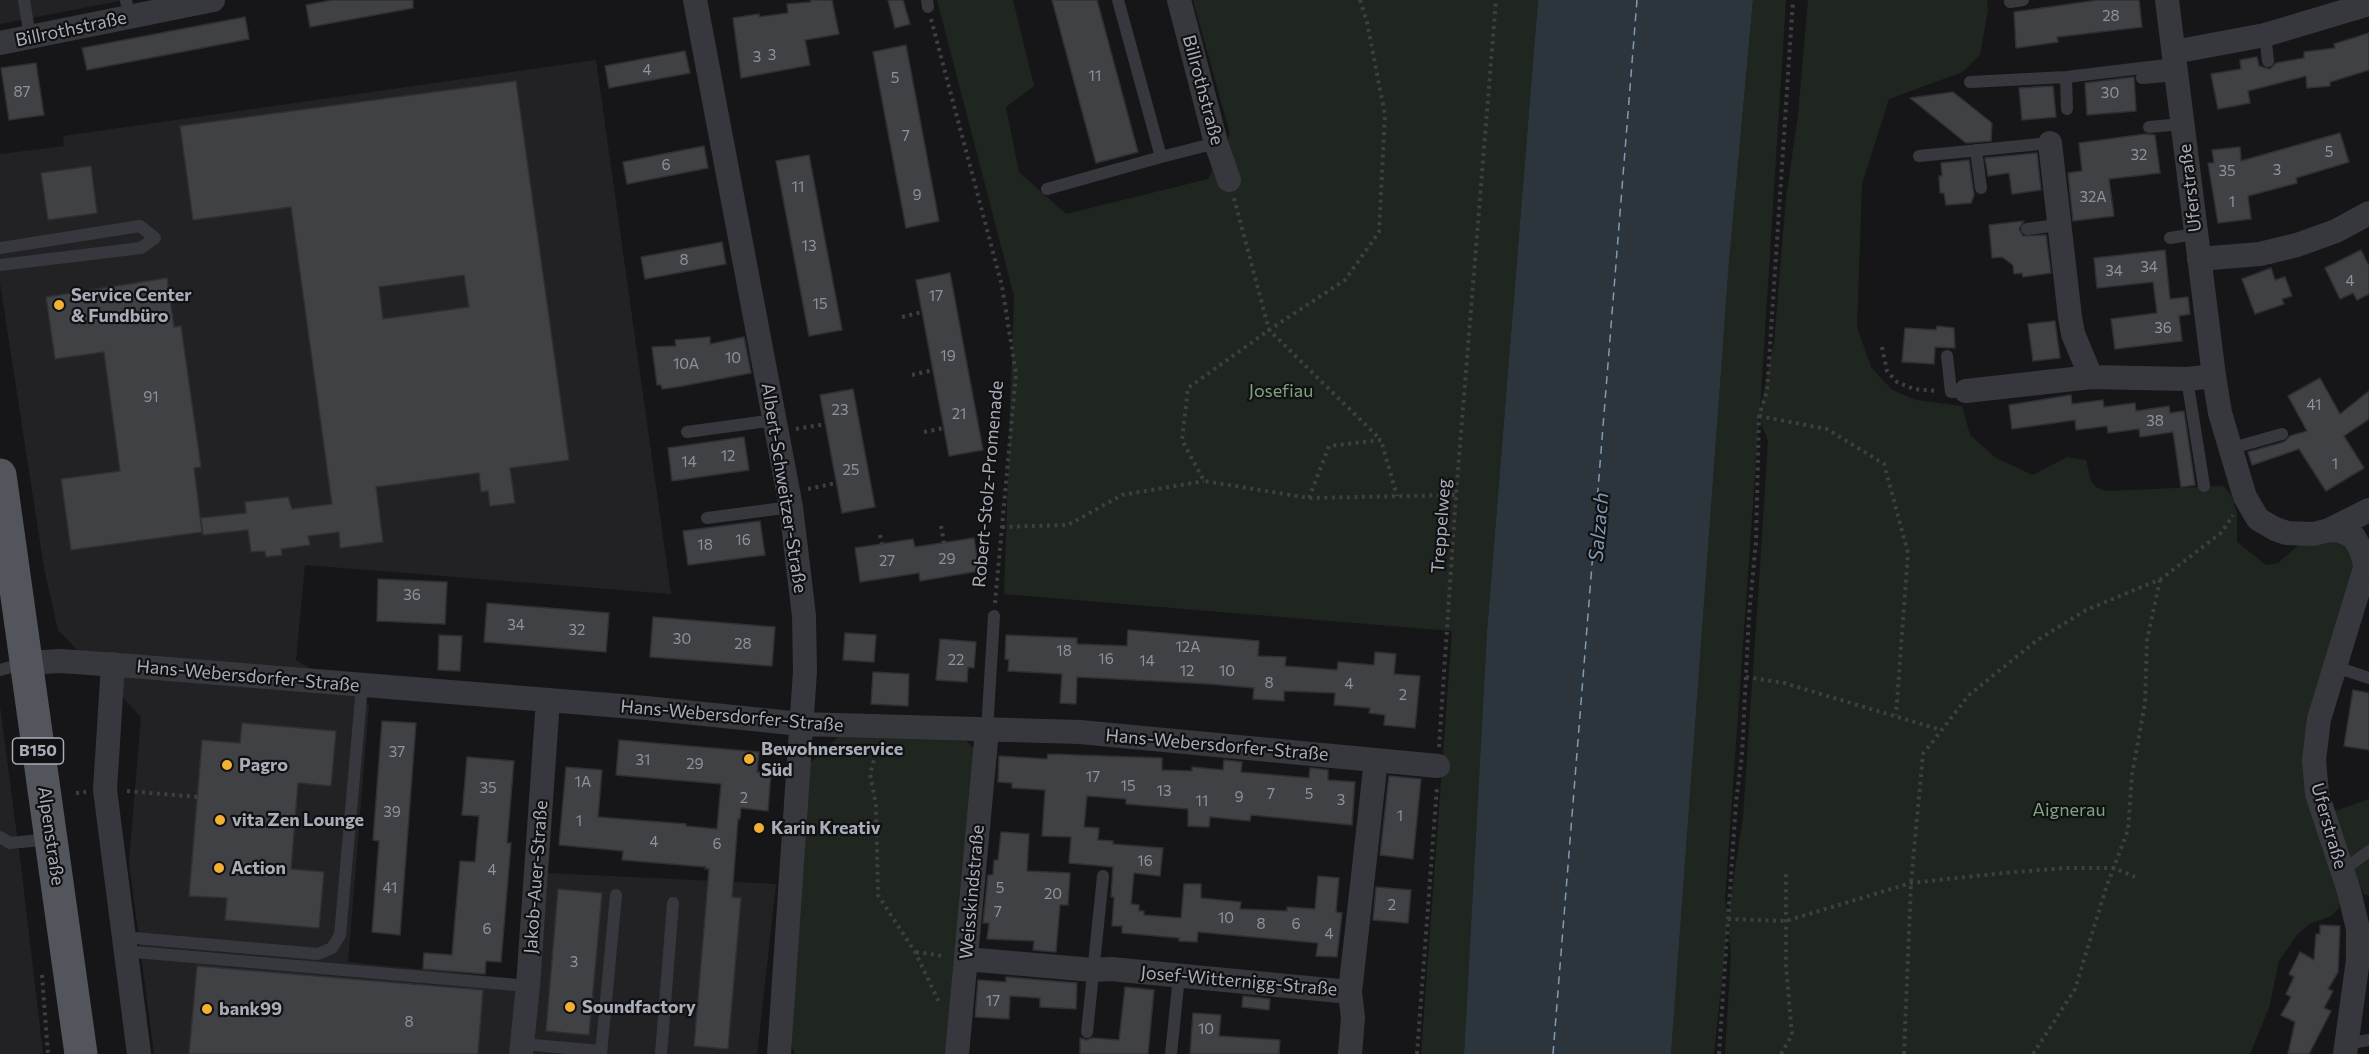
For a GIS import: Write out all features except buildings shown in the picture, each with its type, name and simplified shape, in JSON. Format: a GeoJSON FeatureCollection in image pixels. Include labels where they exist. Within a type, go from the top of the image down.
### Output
{"type":"FeatureCollection","features":[{"type":"Feature","properties":{"kind":"main road","name":"Alpenstraße"},"geometry":{"type":"LineString","coordinates":[[0,475],[13,666],[52,839],[81,1054]]}},
{"type":"Feature","properties":{"kind":"street","name":"Billrothstraße"},"geometry":{"type":"LineString","coordinates":[[0,43],[30,37],[127,8],[213,0]]}},
{"type":"Feature","properties":{"kind":"street","name":"Albert-Schweitzer-Straße"},"geometry":{"type":"LineString","coordinates":[[695,0],[790,500],[804,616],[805,671],[779,1054]]}},
{"type":"Feature","properties":{"kind":"street","name":"Billrothstraße"},"geometry":{"type":"LineString","coordinates":[[1179,0],[1216,143],[1230,180]]}},
{"type":"Feature","properties":{"kind":"street","name":"Uferstraße"},"geometry":{"type":"LineString","coordinates":[[2167,0],[2199,259],[2199,304],[2229,448],[2245,497],[2259,519],[2275,529],[2300,534],[2329,530],[2341,531],[2354,537],[2367,562],[2319,719],[2313,770],[2323,816],[2342,871],[2362,913],[2358,929],[2353,1046]]}},
{"type":"Feature","properties":{"kind":"street"},"geometry":{"type":"LineString","coordinates":[[2175,63],[2265,35],[2334,7],[2369,4]]}},
{"type":"Feature","properties":{"kind":"street"},"geometry":{"type":"LineString","coordinates":[[2050,143],[2058,225],[2072,326],[2091,377]]}},
{"type":"Feature","properties":{"kind":"street"},"geometry":{"type":"LineString","coordinates":[[2199,259],[2260,254],[2297,245],[2336,231],[2369,213]]}},
{"type":"Feature","properties":{"kind":"street"},"geometry":{"type":"LineString","coordinates":[[1958,392],[2091,377],[2187,379],[2214,376]]}},
{"type":"Feature","properties":{"kind":"street","name":"Uferstraße"},"geometry":{"type":"LineString","coordinates":[[2329,530],[2369,510]]}},
{"type":"Feature","properties":{"kind":"street","name":"Hans-Webersdorfer-Straße"},"geometry":{"type":"LineString","coordinates":[[13,666],[60,661],[113,664],[549,700],[801,724],[1080,732],[1438,766]]}},
{"type":"Feature","properties":{"kind":"street"},"geometry":{"type":"LineString","coordinates":[[113,664],[105,790],[123,944],[139,1054]]}},
{"type":"Feature","properties":{"kind":"street","name":"Jakob-Auer-Straße"},"geometry":{"type":"LineString","coordinates":[[521,1049],[528,986],[549,700]]}},
{"type":"Feature","properties":{"kind":"street","name":"Weisskindstraße"},"geometry":{"type":"LineString","coordinates":[[957,1054],[987,730]]}},
{"type":"Feature","properties":{"kind":"street","name":"Josef-Witternigg-Straße"},"geometry":{"type":"LineString","coordinates":[[966,960],[1093,970],[1111,969],[1350,992],[1376,760]]}},
{"type":"Feature","properties":{"kind":"street"},"geometry":{"type":"LineString","coordinates":[[1350,992],[1353,1017],[1350,1054]]}},
{"type":"Feature","properties":{"kind":"lane"},"geometry":{"type":"LineString","coordinates":[[24,0],[30,37]]}},
{"type":"Feature","properties":{"kind":"lane"},"geometry":{"type":"LineString","coordinates":[[1118,0],[1161,157]]}},
{"type":"Feature","properties":{"kind":"lane"},"geometry":{"type":"LineString","coordinates":[[2010,2],[2023,0]]}},
{"type":"Feature","properties":{"kind":"lane"},"geometry":{"type":"LineString","coordinates":[[2265,35],[2268,61]]}},
{"type":"Feature","properties":{"kind":"lane"},"geometry":{"type":"LineString","coordinates":[[1970,82],[2066,76],[2175,63]]}},
{"type":"Feature","properties":{"kind":"lane"},"geometry":{"type":"LineString","coordinates":[[2142,78],[2175,63]]}},
{"type":"Feature","properties":{"kind":"lane"},"geometry":{"type":"LineString","coordinates":[[2066,76],[2067,109]]}},
{"type":"Feature","properties":{"kind":"lane"},"geometry":{"type":"LineString","coordinates":[[2150,127],[2182,124]]}},
{"type":"Feature","properties":{"kind":"lane"},"geometry":{"type":"LineString","coordinates":[[1047,189],[1216,143]]}},
{"type":"Feature","properties":{"kind":"lane"},"geometry":{"type":"LineString","coordinates":[[1918,156],[2050,143]]}},
{"type":"Feature","properties":{"kind":"lane"},"geometry":{"type":"LineString","coordinates":[[1976,150],[1981,188]]}},
{"type":"Feature","properties":{"kind":"lane"},"geometry":{"type":"LineString","coordinates":[[2027,229],[2058,225]]}},
{"type":"Feature","properties":{"kind":"lane"},"geometry":{"type":"LineString","coordinates":[[0,248],[140,226],[155,238],[141,248],[0,265]]}},
{"type":"Feature","properties":{"kind":"lane"},"geometry":{"type":"LineString","coordinates":[[2170,238],[2195,234]]}},
{"type":"Feature","properties":{"kind":"lane"},"geometry":{"type":"LineString","coordinates":[[1947,356],[1958,392]]}},
{"type":"Feature","properties":{"kind":"lane"},"geometry":{"type":"LineString","coordinates":[[2187,379],[2204,486]]}},
{"type":"Feature","properties":{"kind":"lane"},"geometry":{"type":"LineString","coordinates":[[687,432],[776,427]]}},
{"type":"Feature","properties":{"kind":"lane"},"geometry":{"type":"LineString","coordinates":[[2229,448],[2282,434]]}},
{"type":"Feature","properties":{"kind":"lane"},"geometry":{"type":"LineString","coordinates":[[707,518],[790,500]]}},
{"type":"Feature","properties":{"kind":"lane"},"geometry":{"type":"LineString","coordinates":[[987,730],[994,616]]}},
{"type":"Feature","properties":{"kind":"lane"},"geometry":{"type":"LineString","coordinates":[[2336,667],[2369,678]]}},
{"type":"Feature","properties":{"kind":"lane"},"geometry":{"type":"LineString","coordinates":[[123,944],[318,954],[332,948],[340,935],[362,686]]}},
{"type":"Feature","properties":{"kind":"lane"},"geometry":{"type":"LineString","coordinates":[[3,842],[52,839]]}},
{"type":"Feature","properties":{"kind":"lane"},"geometry":{"type":"LineString","coordinates":[[2342,871],[2369,851]]}},
{"type":"Feature","properties":{"kind":"lane"},"geometry":{"type":"LineString","coordinates":[[1087,1032],[1102,876]]}},
{"type":"Feature","properties":{"kind":"lane"},"geometry":{"type":"LineString","coordinates":[[521,1049],[601,1052],[616,894]]}},
{"type":"Feature","properties":{"kind":"lane"},"geometry":{"type":"LineString","coordinates":[[661,1054],[673,903]]}},
{"type":"Feature","properties":{"kind":"lane"},"geometry":{"type":"LineString","coordinates":[[123,944],[528,986]]}},
{"type":"Feature","properties":{"kind":"lane"},"geometry":{"type":"LineString","coordinates":[[1171,1054],[1179,976]]}},
{"type":"Feature","properties":{"kind":"path"},"geometry":{"type":"LineString","coordinates":[[1204,481],[1182,440],[1188,388],[1269,330],[1345,280],[1379,232],[1385,115],[1367,22],[1360,0]]}},
{"type":"Feature","properties":{"kind":"path","name":"Treppelweg"},"geometry":{"type":"LineString","coordinates":[[1416,1054],[1456,495],[1496,0]]}},
{"type":"Feature","properties":{"kind":"path"},"geometry":{"type":"LineString","coordinates":[[1719,1054],[1756,542],[1759,416],[1767,390],[1794,0]]}},
{"type":"Feature","properties":{"kind":"path","name":"Robert-Stolz-Promenade"},"geometry":{"type":"LineString","coordinates":[[927,3],[1002,286],[1016,374],[994,616]]}},
{"type":"Feature","properties":{"kind":"path"},"geometry":{"type":"LineString","coordinates":[[1230,180],[1269,330],[1381,440],[1397,496]]}},
{"type":"Feature","properties":{"kind":"path"},"geometry":{"type":"LineString","coordinates":[[902,317],[922,312]]}},
{"type":"Feature","properties":{"kind":"path"},"geometry":{"type":"LineString","coordinates":[[1882,347],[1884,364],[1891,377],[1897,382],[1914,389],[1958,392]]}},
{"type":"Feature","properties":{"kind":"path"},"geometry":{"type":"LineString","coordinates":[[912,375],[933,370]]}},
{"type":"Feature","properties":{"kind":"path"},"geometry":{"type":"LineString","coordinates":[[1759,416],[1827,429],[1884,464],[1908,553],[1896,716]]}},
{"type":"Feature","properties":{"kind":"path"},"geometry":{"type":"LineString","coordinates":[[776,427],[825,424]]}},
{"type":"Feature","properties":{"kind":"path"},"geometry":{"type":"LineString","coordinates":[[924,432],[944,428]]}},
{"type":"Feature","properties":{"kind":"path"},"geometry":{"type":"LineString","coordinates":[[1309,498],[1329,446],[1381,440]]}},
{"type":"Feature","properties":{"kind":"path"},"geometry":{"type":"LineString","coordinates":[[1002,527],[1068,525],[1122,495],[1204,481],[1309,498],[1456,495]]}},
{"type":"Feature","properties":{"kind":"path"},"geometry":{"type":"LineString","coordinates":[[790,500],[836,483]]}},
{"type":"Feature","properties":{"kind":"path"},"geometry":{"type":"LineString","coordinates":[[1904,1054],[1911,883],[1923,754],[1969,694],[2036,641],[2086,610],[2161,579],[2222,532],[2245,497]]}},
{"type":"Feature","properties":{"kind":"path"},"geometry":{"type":"LineString","coordinates":[[941,526],[944,543]]}},
{"type":"Feature","properties":{"kind":"path"},"geometry":{"type":"LineString","coordinates":[[880,535],[882,544]]}},
{"type":"Feature","properties":{"kind":"path"},"geometry":{"type":"LineString","coordinates":[[2033,1054],[2075,989],[2128,830],[2132,776],[2145,702],[2147,640],[2161,579]]}},
{"type":"Feature","properties":{"kind":"path"},"geometry":{"type":"LineString","coordinates":[[1746,677],[1784,683],[1941,730]]}},
{"type":"Feature","properties":{"kind":"path"},"geometry":{"type":"LineString","coordinates":[[880,727],[878,747],[870,774],[876,805],[878,896],[915,952],[940,1003],[961,1013]]}},
{"type":"Feature","properties":{"kind":"path"},"geometry":{"type":"LineString","coordinates":[[176,794],[198,797]]}},
{"type":"Feature","properties":{"kind":"path"},"geometry":{"type":"LineString","coordinates":[[1728,919],[1786,921],[1911,883],[2066,868],[2114,868],[2135,877]]}},
{"type":"Feature","properties":{"kind":"path"},"geometry":{"type":"LineString","coordinates":[[1781,1054],[1792,1035],[1786,966],[1786,874]]}},
{"type":"Feature","properties":{"kind":"path"},"geometry":{"type":"LineString","coordinates":[[915,952],[966,960]]}},
{"type":"Feature","properties":{"kind":"shaded area"},"geometry":{"type":"Polygon","coordinates":[[[0,0],[124,0],[0,24],[0,0]]]}},
{"type":"Feature","properties":{"kind":"shaded area"},"geometry":{"type":"Polygon","coordinates":[[[596,60],[671,594],[305,565],[296,660],[369,705],[348,962],[539,981],[548,873],[776,884],[757,1054],[154,1054],[129,862],[141,717],[58,630],[44,568],[0,283],[0,154],[64,146],[63,136],[596,60]]]}},
{"type":"Feature","properties":{"kind":"shaded area"},"geometry":{"type":"Polygon","coordinates":[[[0,706],[22,874],[43,1054],[0,1054],[0,706]]]}},
{"type":"Feature","properties":{"kind":"green space","name":"Josefiau"},"geometry":{"type":"Polygon","coordinates":[[[937,0],[1013,0],[1034,86],[1006,107],[1019,172],[1066,214],[1208,179],[1230,134],[1193,0],[1538,0],[1487,631],[1464,1054],[1421,1054],[1452,631],[1004,594],[1014,296],[937,0]]]}},
{"type":"Feature","properties":{"kind":"green space","name":"Aignerau"},"geometry":{"type":"Polygon","coordinates":[[[1753,0],[1786,0],[1760,410],[1774,343],[1786,198],[1798,115],[1808,0],[1987,0],[1988,10],[1980,55],[1963,72],[1889,99],[1862,184],[1857,327],[1871,367],[1892,390],[1916,400],[1962,406],[1970,435],[1996,458],[2033,475],[2067,457],[2086,460],[2091,481],[2096,487],[2106,491],[2223,486],[2231,495],[2237,513],[2237,542],[2266,565],[2278,563],[2300,544],[2349,540],[2358,557],[2307,740],[2343,889],[2339,908],[2331,916],[2309,924],[2297,935],[2279,961],[2269,1008],[2250,1054],[1725,1054],[1731,954],[1728,923],[1714,1054],[1671,1054],[1729,262],[1753,0]],[[1759,418],[1725,899],[1728,916],[1743,817],[1768,441],[1759,418]]]}},
{"type":"Feature","properties":{"kind":"green space"},"geometry":{"type":"Polygon","coordinates":[[[838,737],[966,741],[975,750],[949,1054],[795,1054],[788,1038],[810,763],[838,737]]]}},
{"type":"Feature","properties":{"kind":"green space"},"geometry":{"type":"Polygon","coordinates":[[[2369,799],[2369,896],[2364,894],[2348,857],[2335,811],[2369,799]]]}},
{"type":"Feature","properties":{"kind":"water","name":"Salzach"},"geometry":{"type":"Polygon","coordinates":[[[1538,0],[1753,0],[1729,262],[1671,1054],[1464,1054],[1487,631],[1538,0]]]}},
{"type":"Feature","properties":{"kind":"ferry route"},"geometry":{"type":"LineString","coordinates":[[1553,1054],[1637,0]]}},
{"type":"Feature","properties":{"kind":"place","name":"Service Center & Fundbüro"},"geometry":{"type":"Point","coordinates":[59,305]}},
{"type":"Feature","properties":{"kind":"place","name":"Bewohnerservice Süd"},"geometry":{"type":"Point","coordinates":[749,759]}},
{"type":"Feature","properties":{"kind":"place","name":"Pagro"},"geometry":{"type":"Point","coordinates":[227,765]}},
{"type":"Feature","properties":{"kind":"place","name":"vita Zen Lounge"},"geometry":{"type":"Point","coordinates":[220,820]}},
{"type":"Feature","properties":{"kind":"place","name":"Karin Kreativ"},"geometry":{"type":"Point","coordinates":[759,828]}},
{"type":"Feature","properties":{"kind":"place","name":"Action"},"geometry":{"type":"Point","coordinates":[219,868]}},
{"type":"Feature","properties":{"kind":"place","name":"Soundfactory"},"geometry":{"type":"Point","coordinates":[570,1007]}},
{"type":"Feature","properties":{"kind":"place","name":"bank99"},"geometry":{"type":"Point","coordinates":[207,1009]}}]}
